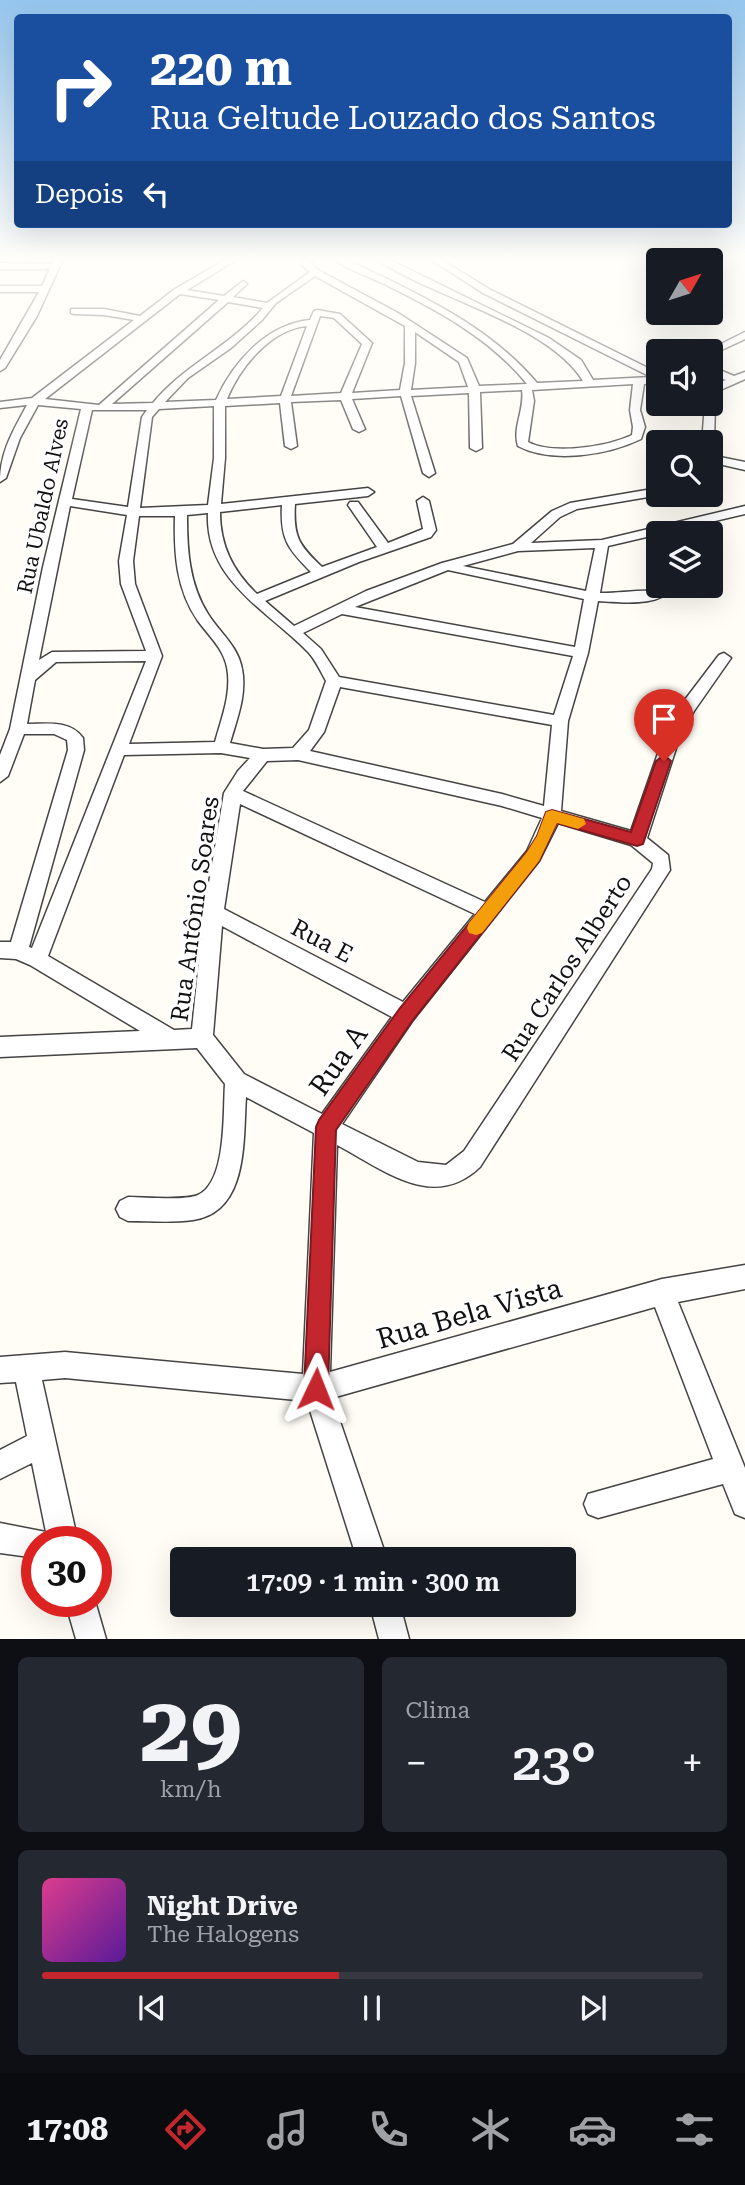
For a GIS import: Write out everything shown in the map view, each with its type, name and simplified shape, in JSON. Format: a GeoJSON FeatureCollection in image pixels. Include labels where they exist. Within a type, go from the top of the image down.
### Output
{"type":"FeatureCollection","features":[{"type":"Feature","properties":{"kind":"street"},"geometry":{"type":"LineString","coordinates":[[0,368],[21,333]]}},
{"type":"Feature","properties":{"kind":"street"},"geometry":{"type":"LineString","coordinates":[[0,478],[14,438],[34,401],[123,333]]}},
{"type":"Feature","properties":{"kind":"street"},"geometry":{"type":"LineString","coordinates":[[94,407],[184,333]]}},
{"type":"Feature","properties":{"kind":"street"},"geometry":{"type":"LineString","coordinates":[[37,959],[155,656],[152,640],[134,606],[127,584],[126,561],[148,417],[184,376],[241,333]]}},
{"type":"Feature","properties":{"kind":"street"},"geometry":{"type":"LineString","coordinates":[[274,333],[237,374],[220,402],[220,461],[214,529],[228,569],[241,587],[316,652],[334,681],[560,721]]}},
{"type":"Feature","properties":{"kind":"street"},"geometry":{"type":"LineString","coordinates":[[291,446],[285,399],[309,333]]}},
{"type":"Feature","properties":{"kind":"street"},"geometry":{"type":"LineString","coordinates":[[359,333],[365,338],[366,353],[351,378],[345,396],[359,429]]}},
{"type":"Feature","properties":{"kind":"street"},"geometry":{"type":"LineString","coordinates":[[410,333],[410,363],[405,393],[429,473]]}},
{"type":"Feature","properties":{"kind":"street"},"geometry":{"type":"LineString","coordinates":[[424,333],[463,360],[469,369],[474,390],[476,448]]}},
{"type":"Feature","properties":{"kind":"street"},"geometry":{"type":"LineString","coordinates":[[479,333],[520,366],[530,386],[520,434],[522,444],[532,450],[619,446],[637,437],[639,427],[635,410],[639,381]]}},
{"type":"Feature","properties":{"kind":"street"},"geometry":{"type":"LineString","coordinates":[[533,333],[577,362],[590,383]]}},
{"type":"Feature","properties":{"kind":"street"},"geometry":{"type":"LineString","coordinates":[[571,333],[646,372]]}},
{"type":"Feature","properties":{"kind":"street"},"geometry":{"type":"LineString","coordinates":[[723,346],[745,335]]}},
{"type":"Feature","properties":{"kind":"street"},"geometry":{"type":"LineString","coordinates":[[723,375],[733,379]]}},
{"type":"Feature","properties":{"kind":"street"},"geometry":{"type":"LineString","coordinates":[[723,384],[745,375]]}},
{"type":"Feature","properties":{"kind":"street"},"geometry":{"type":"LineString","coordinates":[[0,405],[34,401],[94,407],[156,406],[646,380]]}},
{"type":"Feature","properties":{"kind":"street","name":"Rua Ubaldo Alves"},"geometry":{"type":"LineString","coordinates":[[0,776],[18,729],[66,502],[94,407]]}},
{"type":"Feature","properties":{"kind":"street"},"geometry":{"type":"LineString","coordinates":[[730,462],[745,454]]}},
{"type":"Feature","properties":{"kind":"street"},"geometry":{"type":"LineString","coordinates":[[723,461],[745,466]]}},
{"type":"Feature","properties":{"kind":"street"},"geometry":{"type":"LineString","coordinates":[[66,502],[135,512],[181,512],[368,492]]}},
{"type":"Feature","properties":{"kind":"street"},"geometry":{"type":"LineString","coordinates":[[517,547],[556,514],[574,506],[646,494]]}},
{"type":"Feature","properties":{"kind":"street"},"geometry":{"type":"LineString","coordinates":[[289,500],[289,540],[320,573]]}},
{"type":"Feature","properties":{"kind":"street"},"geometry":{"type":"LineString","coordinates":[[257,599],[422,536],[430,530],[423,501]]}},
{"type":"Feature","properties":{"kind":"street"},"geometry":{"type":"LineString","coordinates":[[354,505],[385,548]]}},
{"type":"Feature","properties":{"kind":"street"},"geometry":{"type":"LineString","coordinates":[[293,632],[371,594],[447,566],[517,547],[602,544],[745,510]]}},
{"type":"Feature","properties":{"kind":"street"},"geometry":{"type":"LineString","coordinates":[[181,512],[182,571],[199,611],[225,643],[233,662],[236,682],[234,703],[221,747]]}},
{"type":"Feature","properties":{"kind":"street","name":"Rua A"},"geometry":{"type":"LineString","coordinates":[[316,1389],[326,1127],[406,1014],[533,856],[544,837],[552,816],[560,721],[581,653],[602,544]]}},
{"type":"Feature","properties":{"kind":"street"},"geometry":{"type":"LineString","coordinates":[[447,566],[592,596],[635,598],[646,596]]}},
{"type":"Feature","properties":{"kind":"street"},"geometry":{"type":"LineString","coordinates":[[340,609],[581,653]]}},
{"type":"Feature","properties":{"kind":"street"},"geometry":{"type":"LineString","coordinates":[[27,680],[52,657],[155,656]]}},
{"type":"Feature","properties":{"kind":"street"},"geometry":{"type":"LineString","coordinates":[[118,750],[221,747],[263,755],[298,754],[502,800],[637,840],[672,736],[687,709],[724,658]]}},
{"type":"Feature","properties":{"kind":"street"},"geometry":{"type":"LineString","coordinates":[[298,754],[316,732],[334,681]]}},
{"type":"Feature","properties":{"kind":"street"},"geometry":{"type":"LineString","coordinates":[[18,729],[66,731],[75,738],[76,750],[9,950],[37,959],[169,1038]]}},
{"type":"Feature","properties":{"kind":"street","name":"Rua Antônio Soares"},"geometry":{"type":"LineString","coordinates":[[202,1038],[214,913],[233,793],[244,775],[263,755]]}},
{"type":"Feature","properties":{"kind":"street"},"geometry":{"type":"LineString","coordinates":[[233,793],[488,912]]}},
{"type":"Feature","properties":{"kind":"street","name":"Rua Carlos Alberto"},"geometry":{"type":"LineString","coordinates":[[326,1127],[415,1173],[446,1177],[459,1173],[472,1159],[661,870],[662,860],[637,840]]}},
{"type":"Feature","properties":{"kind":"street","name":"Rua E"},"geometry":{"type":"LineString","coordinates":[[214,913],[406,1014]]}},
{"type":"Feature","properties":{"kind":"street"},"geometry":{"type":"LineString","coordinates":[[0,1047],[202,1038],[236,1081],[326,1127]]}},
{"type":"Feature","properties":{"kind":"street"},"geometry":{"type":"LineString","coordinates":[[128,1209],[195,1208],[209,1202],[221,1189],[230,1167],[236,1081]]}},
{"type":"Feature","properties":{"kind":"street","name":"Rua Bela Vista"},"geometry":{"type":"LineString","coordinates":[[13,1369],[65,1365],[316,1389],[662,1292],[745,1278]]}},
{"type":"Feature","properties":{"kind":"street"},"geometry":{"type":"LineString","coordinates":[[662,1292],[745,1504]]}},
{"type":"Feature","properties":{"kind":"street"},"geometry":{"type":"LineString","coordinates":[[13,1369],[44,1443],[60,1526]]}},
{"type":"Feature","properties":{"kind":"street"},"geometry":{"type":"LineString","coordinates":[[316,1389],[368,1547]]}},
{"type":"Feature","properties":{"kind":"street"},"geometry":{"type":"LineString","coordinates":[[0,1465],[44,1443]]}},
{"type":"Feature","properties":{"kind":"street"},"geometry":{"type":"LineString","coordinates":[[597,1504],[730,1468]]}},
{"type":"Feature","properties":{"kind":"street"},"geometry":{"type":"LineString","coordinates":[[0,1538],[21,1541]]}},
{"type":"Feature","properties":{"kind":"street"},"geometry":{"type":"LineString","coordinates":[[85,1617],[91,1639]]}},
{"type":"Feature","properties":{"kind":"street"},"geometry":{"type":"LineString","coordinates":[[388,1617],[394,1639]]}},
{"type":"Feature","properties":{"kind":"slow traffic"},"geometry":{"type":"LineString","coordinates":[[476,928],[533,856],[552,816],[578,824]]}},
{"type":"Feature","properties":{"kind":"route"},"geometry":{"type":"LineString","coordinates":[[316,1389],[326,1127],[406,1014],[533,856],[552,816],[637,840],[664,761]]}}]}
